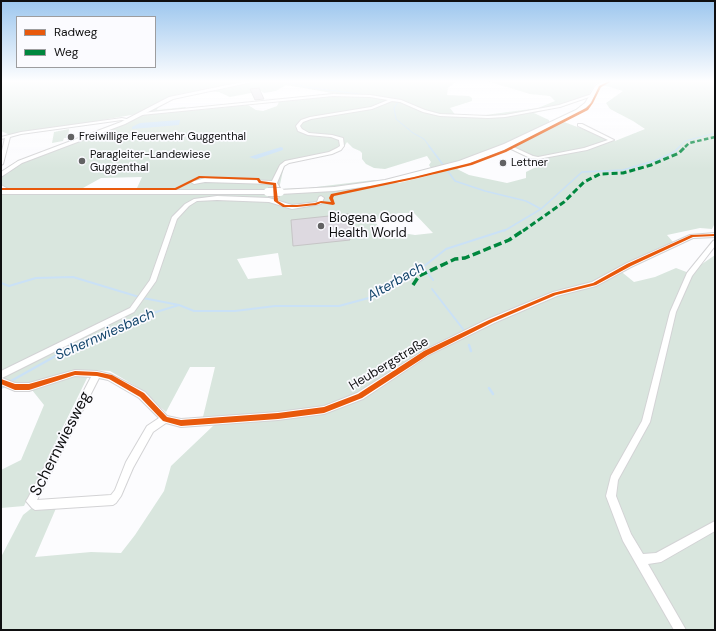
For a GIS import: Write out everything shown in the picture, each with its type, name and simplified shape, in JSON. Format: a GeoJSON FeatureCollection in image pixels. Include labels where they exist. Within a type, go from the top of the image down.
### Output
{"type":"FeatureCollection","features":[{"type":"Feature","properties":{"kind":"main road"},"geometry":{"type":"LineString","coordinates":[[1,175],[20,162],[129,120],[148,110]]}},
{"type":"Feature","properties":{"kind":"main road"},"geometry":{"type":"LineString","coordinates":[[3,190],[280,192],[334,189],[385,182],[428,173],[462,163],[507,146],[579,110]]}},
{"type":"Feature","properties":{"kind":"main road"},"geometry":{"type":"LineString","coordinates":[[175,192],[194,182],[194,186],[202,192]]}},
{"type":"Feature","properties":{"kind":"main road"},"geometry":{"type":"LineString","coordinates":[[302,191],[316,194],[321,198],[334,189]]}},
{"type":"Feature","properties":{"kind":"street"},"geometry":{"type":"LineString","coordinates":[[141,114],[177,110]]}},
{"type":"Feature","properties":{"kind":"street"},"geometry":{"type":"LineString","coordinates":[[276,201],[276,188],[274,183],[282,165],[287,162],[330,153],[342,146],[341,139],[332,136],[308,134],[300,130],[298,126],[302,121],[310,118],[357,110]]}},
{"type":"Feature","properties":{"kind":"street"},"geometry":{"type":"LineString","coordinates":[[423,110],[440,115],[488,117],[531,110]]}},
{"type":"Feature","properties":{"kind":"street"},"geometry":{"type":"LineString","coordinates":[[1,138],[122,119],[129,120]]}},
{"type":"Feature","properties":{"kind":"street"},"geometry":{"type":"LineString","coordinates":[[507,146],[532,157],[538,158],[585,149],[612,140],[580,126]]}},
{"type":"Feature","properties":{"kind":"street"},"geometry":{"type":"LineString","coordinates":[[1,164],[8,136]]}},
{"type":"Feature","properties":{"kind":"street"},"geometry":{"type":"LineString","coordinates":[[194,182],[205,180],[274,183]]}},
{"type":"Feature","properties":{"kind":"street"},"geometry":{"type":"LineString","coordinates":[[1,381],[132,310],[153,282],[174,218],[187,205],[196,200],[217,198],[276,201],[284,206],[297,206],[319,203],[321,198]]}},
{"type":"Feature","properties":{"kind":"street","name":"Heubergstraße"},"geometry":{"type":"LineString","coordinates":[[165,419],[181,423],[278,416],[324,410],[360,396],[426,353],[491,320],[555,294],[594,284],[629,265],[692,236],[715,237]]}},
{"type":"Feature","properties":{"kind":"street","name":"Heubergstraße"},"geometry":{"type":"LineString","coordinates":[[680,630],[628,537],[611,496],[614,479],[646,422],[673,312],[689,275],[715,237]]}},
{"type":"Feature","properties":{"kind":"street"},"geometry":{"type":"LineString","coordinates":[[1,381],[15,387],[30,387],[75,373],[97,374],[110,377],[142,395],[165,419]]}},
{"type":"Feature","properties":{"kind":"street","name":"Schernwiesweg"},"geometry":{"type":"LineString","coordinates":[[97,374],[31,501],[35,506],[113,500],[118,493],[129,465],[146,436],[150,430],[165,419]]}},
{"type":"Feature","properties":{"kind":"street"},"geometry":{"type":"LineString","coordinates":[[640,560],[657,558],[715,526]]}},
{"type":"Feature","properties":{"kind":"shaded area"},"geometry":{"type":"Polygon","coordinates":[[[1,110],[452,110],[457,117],[470,117],[520,110],[545,110],[534,113],[549,120],[549,123],[564,122],[615,141],[645,129],[613,110],[715,110],[715,223],[712,229],[700,228],[667,235],[673,242],[618,269],[634,282],[655,277],[676,268],[689,273],[715,255],[715,630],[1,630],[1,557],[23,515],[33,507],[57,506],[35,557],[91,552],[121,553],[135,535],[164,491],[171,466],[214,425],[202,421],[215,367],[190,367],[166,412],[137,387],[110,371],[91,370],[24,506],[1,508],[1,470],[21,460],[44,405],[32,390],[30,383],[1,385],[1,172],[18,162],[122,122],[137,114],[73,125],[70,127],[10,135],[1,131],[1,110]],[[347,142],[342,150],[328,155],[294,160],[284,166],[279,189],[308,188],[374,180],[399,183],[435,174],[429,165],[431,162],[427,156],[385,169],[374,168],[366,164],[362,159],[362,153],[353,148],[347,142]],[[507,148],[457,169],[469,175],[507,183],[526,178],[526,172],[542,164],[507,148]],[[142,177],[101,178],[83,188],[99,194],[130,194],[137,188],[142,177]],[[399,213],[374,220],[386,238],[392,239],[402,233],[415,235],[433,233],[414,213],[399,213]],[[278,253],[237,259],[248,279],[282,275],[278,253]]]}},
{"type":"Feature","properties":{"kind":"shaded area"},"geometry":{"type":"Polygon","coordinates":[[[69,129],[68,138],[64,138],[63,141],[52,143],[54,132],[69,129]]]}},
{"type":"Feature","properties":{"kind":"water"},"geometry":{"type":"Polygon","coordinates":[[[180,120],[179,125],[132,129],[132,127],[140,123],[180,120]]]}},
{"type":"Feature","properties":{"kind":"water"},"geometry":{"type":"Polygon","coordinates":[[[281,147],[283,150],[256,159],[249,157],[281,147]]]}},
{"type":"Feature","properties":{"kind":"building","name":"Biogena Good Health World"},"geometry":{"type":"Polygon","coordinates":[[[348,214],[353,231],[348,231],[350,240],[293,246],[291,220],[348,214]]]}},
{"type":"Feature","properties":{"kind":"waterway"},"geometry":{"type":"LineString","coordinates":[[394,110],[396,119],[413,133],[424,139],[430,147]]}},
{"type":"Feature","properties":{"kind":"waterway","name":"Alterbach"},"geometry":{"type":"LineString","coordinates":[[541,209],[582,172],[623,170],[657,160],[674,152],[685,141],[715,133]]}},
{"type":"Feature","properties":{"kind":"waterway"},"geometry":{"type":"LineString","coordinates":[[429,146],[444,166]]}},
{"type":"Feature","properties":{"kind":"waterway"},"geometry":{"type":"LineString","coordinates":[[447,170],[455,181],[485,191],[526,201],[541,209]]}},
{"type":"Feature","properties":{"kind":"waterway","name":"Alterbach"},"geometry":{"type":"LineString","coordinates":[[504,231],[541,209]]}},
{"type":"Feature","properties":{"kind":"waterway","name":"Alterbach"},"geometry":{"type":"LineString","coordinates":[[423,267],[446,249],[505,230]]}},
{"type":"Feature","properties":{"kind":"waterway","name":"Alterbach"},"geometry":{"type":"LineString","coordinates":[[179,305],[194,311],[235,311],[275,306],[339,306],[376,296],[392,284],[423,267]]}},
{"type":"Feature","properties":{"kind":"waterway"},"geometry":{"type":"LineString","coordinates":[[423,267],[433,280]]}},
{"type":"Feature","properties":{"kind":"waterway","name":"Alterbach"},"geometry":{"type":"LineString","coordinates":[[1,283],[9,286],[36,278],[73,277],[139,297]]}},
{"type":"Feature","properties":{"kind":"waterway"},"geometry":{"type":"LineString","coordinates":[[432,289],[463,329]]}},
{"type":"Feature","properties":{"kind":"waterway","name":"Alterbach"},"geometry":{"type":"LineString","coordinates":[[143,298],[179,305]]}},
{"type":"Feature","properties":{"kind":"waterway","name":"Schernwiesbach"},"geometry":{"type":"LineString","coordinates":[[107,334],[128,327],[153,313],[179,305]]}},
{"type":"Feature","properties":{"kind":"waterway","name":"Schernwiesbach"},"geometry":{"type":"LineString","coordinates":[[11,381],[75,345],[107,334]]}},
{"type":"Feature","properties":{"kind":"waterway"},"geometry":{"type":"LineString","coordinates":[[469,345],[471,351]]}},
{"type":"Feature","properties":{"kind":"waterway"},"geometry":{"type":"LineString","coordinates":[[489,388],[493,394]]}},
{"type":"Feature","properties":{"kind":"marked path"},"geometry":{"type":"LineString","coordinates":[[413,285],[419,276],[455,259],[465,258],[509,240],[564,202],[584,182],[600,174],[623,173],[651,165],[679,153],[689,143],[715,137]]}},
{"type":"Feature","properties":{"kind":"cycle path"},"geometry":{"type":"LineString","coordinates":[[1,189],[176,189],[199,177],[258,179],[260,182],[275,184],[276,201],[284,206],[316,204],[321,202],[333,204],[331,198],[332,195],[414,178],[471,164],[505,151],[584,110]]}},
{"type":"Feature","properties":{"kind":"cycle path"},"geometry":{"type":"LineString","coordinates":[[1,381],[15,387],[29,387],[75,373],[97,374],[110,377],[142,395],[165,419],[181,423],[278,416],[324,410],[360,396],[426,353],[491,321],[555,294],[594,284],[629,265],[692,236],[715,235]]}},
{"type":"Feature","properties":{"kind":"place","name":"Freiwillige Feuerwehr Guggenthal"},"geometry":{"type":"Point","coordinates":[71,137]}},
{"type":"Feature","properties":{"kind":"place","name":"Paragleiter-Landewiese Guggenthal"},"geometry":{"type":"Point","coordinates":[82,161]}},
{"type":"Feature","properties":{"kind":"place","name":"Lettner"},"geometry":{"type":"Point","coordinates":[503,163]}},
{"type":"Feature","properties":{"kind":"place","name":"Biogena Good Health World"},"geometry":{"type":"Point","coordinates":[321,226]}}]}
